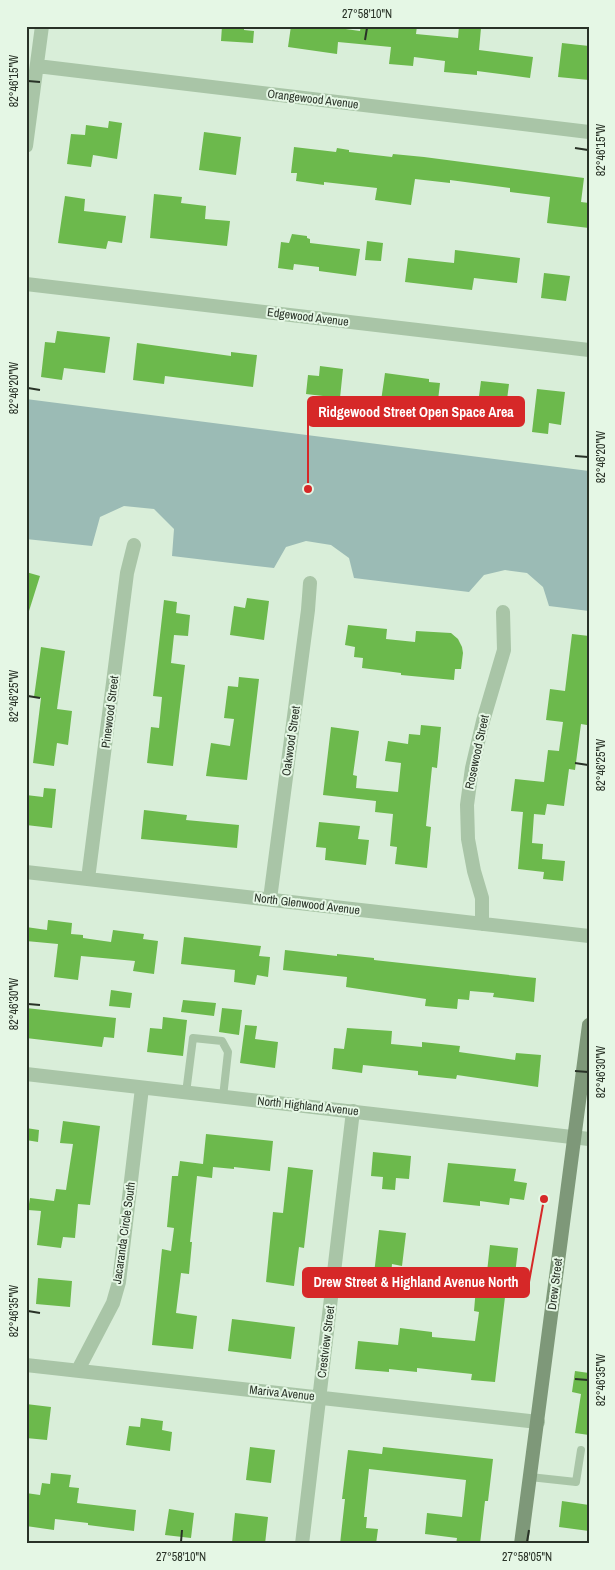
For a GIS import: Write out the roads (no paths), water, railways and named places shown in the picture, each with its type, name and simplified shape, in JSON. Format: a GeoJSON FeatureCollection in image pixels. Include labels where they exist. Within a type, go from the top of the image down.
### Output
{"type":"FeatureCollection","features":[{"type":"Feature","properties":{"kind":"main road","name":"Drew Street"},"geometry":{"type":"LineString","coordinates":[[521,1544],[589,1025]]}},
{"type":"Feature","properties":{"kind":"street"},"geometry":{"type":"LineString","coordinates":[[26,146],[42,26]]}},
{"type":"Feature","properties":{"kind":"street","name":"Orangewood Avenue"},"geometry":{"type":"LineString","coordinates":[[37,66],[589,132]]}},
{"type":"Feature","properties":{"kind":"street","name":"Edgewood Avenue"},"geometry":{"type":"LineString","coordinates":[[26,284],[589,350]]}},
{"type":"Feature","properties":{"kind":"street","name":"Pinewood Street"},"geometry":{"type":"LineString","coordinates":[[88,879],[127,573],[134,545]]}},
{"type":"Feature","properties":{"kind":"street","name":"Oakwood Street"},"geometry":{"type":"LineString","coordinates":[[270,899],[310,583]]}},
{"type":"Feature","properties":{"kind":"street","name":"Rosewood Street"},"geometry":{"type":"LineString","coordinates":[[482,924],[482,898],[474,871],[468,839],[467,805],[472,768],[483,721],[504,650],[503,612]]}},
{"type":"Feature","properties":{"kind":"street","name":"North Glenwood Avenue"},"geometry":{"type":"LineString","coordinates":[[26,872],[589,936]]}},
{"type":"Feature","properties":{"kind":"street","name":"North Highland Avenue"},"geometry":{"type":"LineString","coordinates":[[26,1074],[589,1139]]}},
{"type":"Feature","properties":{"kind":"street","name":"Jacaranda Circle South"},"geometry":{"type":"LineString","coordinates":[[78,1370],[113,1303],[119,1282],[142,1088]]}},
{"type":"Feature","properties":{"kind":"street","name":"Crestview Street"},"geometry":{"type":"LineString","coordinates":[[302,1544],[352,1111]]}},
{"type":"Feature","properties":{"kind":"street","name":"Mariva Avenue"},"geometry":{"type":"LineString","coordinates":[[26,1365],[538,1422]]}},
{"type":"Feature","properties":{"kind":"lane"},"geometry":{"type":"LineString","coordinates":[[186,1093],[193,1038],[222,1041],[228,1052],[222,1097]]}},
{"type":"Feature","properties":{"kind":"lane"},"geometry":{"type":"LineString","coordinates":[[530,1477],[576,1482],[581,1450]]}},
{"type":"Feature","properties":{"kind":"place","name":"Ridgewood Street Open Space Area"},"geometry":{"type":"Point","coordinates":[308,489]}},
{"type":"Feature","properties":{"kind":"place","name":"Drew Street & Highland Avenue North"},"geometry":{"type":"Point","coordinates":[544,1199]}}]}
